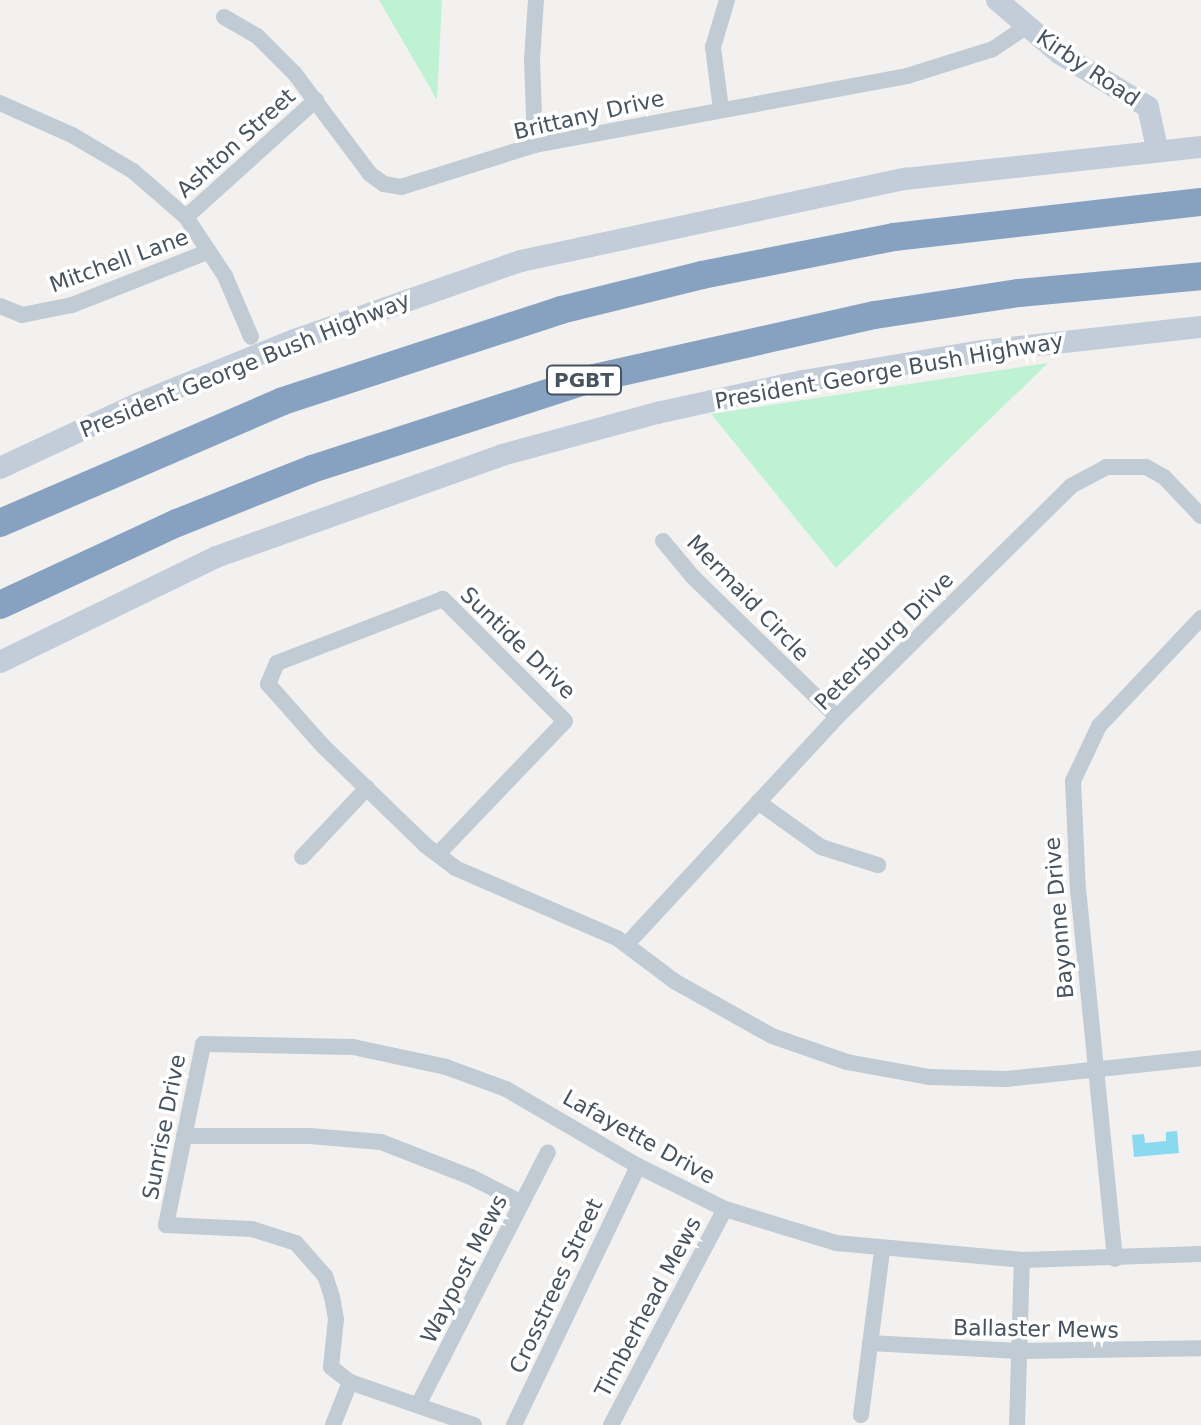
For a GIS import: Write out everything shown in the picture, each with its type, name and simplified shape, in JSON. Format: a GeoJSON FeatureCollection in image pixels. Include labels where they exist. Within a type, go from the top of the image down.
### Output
{"type":"FeatureCollection","features":[{"type":"Feature","properties":{"kind":"highway"},"geometry":{"type":"LineString","coordinates":[[0,523],[136,460],[294,397],[592,302],[894,237],[1201,202]]}},
{"type":"Feature","properties":{"kind":"highway","name":"PGBT"},"geometry":{"type":"LineString","coordinates":[[0,605],[143,537],[289,477],[578,382],[875,315],[1019,293],[1201,276]]}},
{"type":"Feature","properties":{"kind":"main road","name":"Kirby Road"},"geometry":{"type":"LineString","coordinates":[[997,0],[1027,26],[1148,107],[1157,148]]}},
{"type":"Feature","properties":{"kind":"main road","name":"President George Bush Highway"},"geometry":{"type":"LineString","coordinates":[[0,468],[137,404],[295,340],[521,261],[905,179],[1157,148],[1201,147]]}},
{"type":"Feature","properties":{"kind":"main road","name":"President George Bush Highway"},"geometry":{"type":"LineString","coordinates":[[0,662],[216,557],[502,455],[803,381],[983,351],[1201,327]]}},
{"type":"Feature","properties":{"kind":"street"},"geometry":{"type":"LineString","coordinates":[[535,145],[532,60],[536,0]]}},
{"type":"Feature","properties":{"kind":"street"},"geometry":{"type":"LineString","coordinates":[[721,109],[713,47],[727,0]]}},
{"type":"Feature","properties":{"kind":"street","name":"Brittany Drive"},"geometry":{"type":"LineString","coordinates":[[224,17],[257,36],[316,100],[384,184],[411,185],[535,145],[961,61],[1027,26]]}},
{"type":"Feature","properties":{"kind":"street","name":"Ashton Street"},"geometry":{"type":"LineString","coordinates":[[186,217],[316,100]]}},
{"type":"Feature","properties":{"kind":"street"},"geometry":{"type":"LineString","coordinates":[[0,103],[72,135],[133,171],[186,217],[225,276],[251,337]]}},
{"type":"Feature","properties":{"kind":"street","name":"Mitchell Lane"},"geometry":{"type":"LineString","coordinates":[[0,306],[22,315],[72,305],[207,252]]}},
{"type":"Feature","properties":{"kind":"street","name":"Petersburg Drive"},"geometry":{"type":"LineString","coordinates":[[627,944],[837,717],[1071,486],[1090,473],[1124,464],[1146,467],[1164,477],[1201,516]]}},
{"type":"Feature","properties":{"kind":"street","name":"Mermaid Circle"},"geometry":{"type":"LineString","coordinates":[[663,541],[713,598],[837,717]]}},
{"type":"Feature","properties":{"kind":"street","name":"Suntide Drive"},"geometry":{"type":"LineString","coordinates":[[367,788],[281,702],[268,674],[277,663],[443,599],[565,721],[439,853]]}},
{"type":"Feature","properties":{"kind":"street","name":"Bayonne Drive"},"geometry":{"type":"LineString","coordinates":[[1115,1259],[1078,891],[1073,781],[1099,726],[1201,618]]}},
{"type":"Feature","properties":{"kind":"street"},"geometry":{"type":"LineString","coordinates":[[302,857],[367,788],[439,853],[476,880],[627,944],[674,981],[730,1015],[847,1062],[967,1079],[1201,1058]]}},
{"type":"Feature","properties":{"kind":"street"},"geometry":{"type":"LineString","coordinates":[[758,802],[821,847],[878,865]]}},
{"type":"Feature","properties":{"kind":"street","name":"Sunrise Drive"},"geometry":{"type":"LineString","coordinates":[[203,1044],[166,1225],[252,1229],[296,1243],[325,1276],[336,1319],[331,1367],[350,1382]]}},
{"type":"Feature","properties":{"kind":"street","name":"Lafayette Drive"},"geometry":{"type":"LineString","coordinates":[[203,1044],[317,1044],[414,1058],[506,1089],[638,1166],[725,1209],[836,1243],[882,1251],[1022,1260],[1201,1254]]}},
{"type":"Feature","properties":{"kind":"street"},"geometry":{"type":"LineString","coordinates":[[184,1136],[310,1136],[381,1142],[471,1177],[522,1203]]}},
{"type":"Feature","properties":{"kind":"street","name":"Waypost Mews"},"geometry":{"type":"LineString","coordinates":[[418,1405],[548,1152]]}},
{"type":"Feature","properties":{"kind":"street","name":"Crosstrees Street"},"geometry":{"type":"LineString","coordinates":[[514,1425],[638,1166]]}},
{"type":"Feature","properties":{"kind":"street","name":"Timberhead Mews"},"geometry":{"type":"LineString","coordinates":[[611,1425],[725,1209]]}},
{"type":"Feature","properties":{"kind":"street"},"geometry":{"type":"LineString","coordinates":[[861,1415],[882,1251]]}},
{"type":"Feature","properties":{"kind":"street"},"geometry":{"type":"LineString","coordinates":[[1017,1425],[1022,1260]]}},
{"type":"Feature","properties":{"kind":"street","name":"Ballaster Mews"},"geometry":{"type":"LineString","coordinates":[[870,1343],[1019,1351],[1201,1348]]}},
{"type":"Feature","properties":{"kind":"street"},"geometry":{"type":"LineString","coordinates":[[333,1425],[350,1382],[474,1425]]}},
{"type":"Feature","properties":{"kind":"green space"},"geometry":{"type":"Polygon","coordinates":[[[379,0],[442,0],[437,100],[379,0]]]}},
{"type":"Feature","properties":{"kind":"green space"},"geometry":{"type":"Polygon","coordinates":[[[1048,363],[836,568],[711,414],[1048,363]]]}},
{"type":"Feature","properties":{"kind":"water"},"geometry":{"type":"Polygon","coordinates":[[[1177,1131],[1179,1153],[1134,1157],[1132,1135],[1144,1134],[1145,1143],[1166,1141],[1166,1132],[1177,1131]]]}}]}
